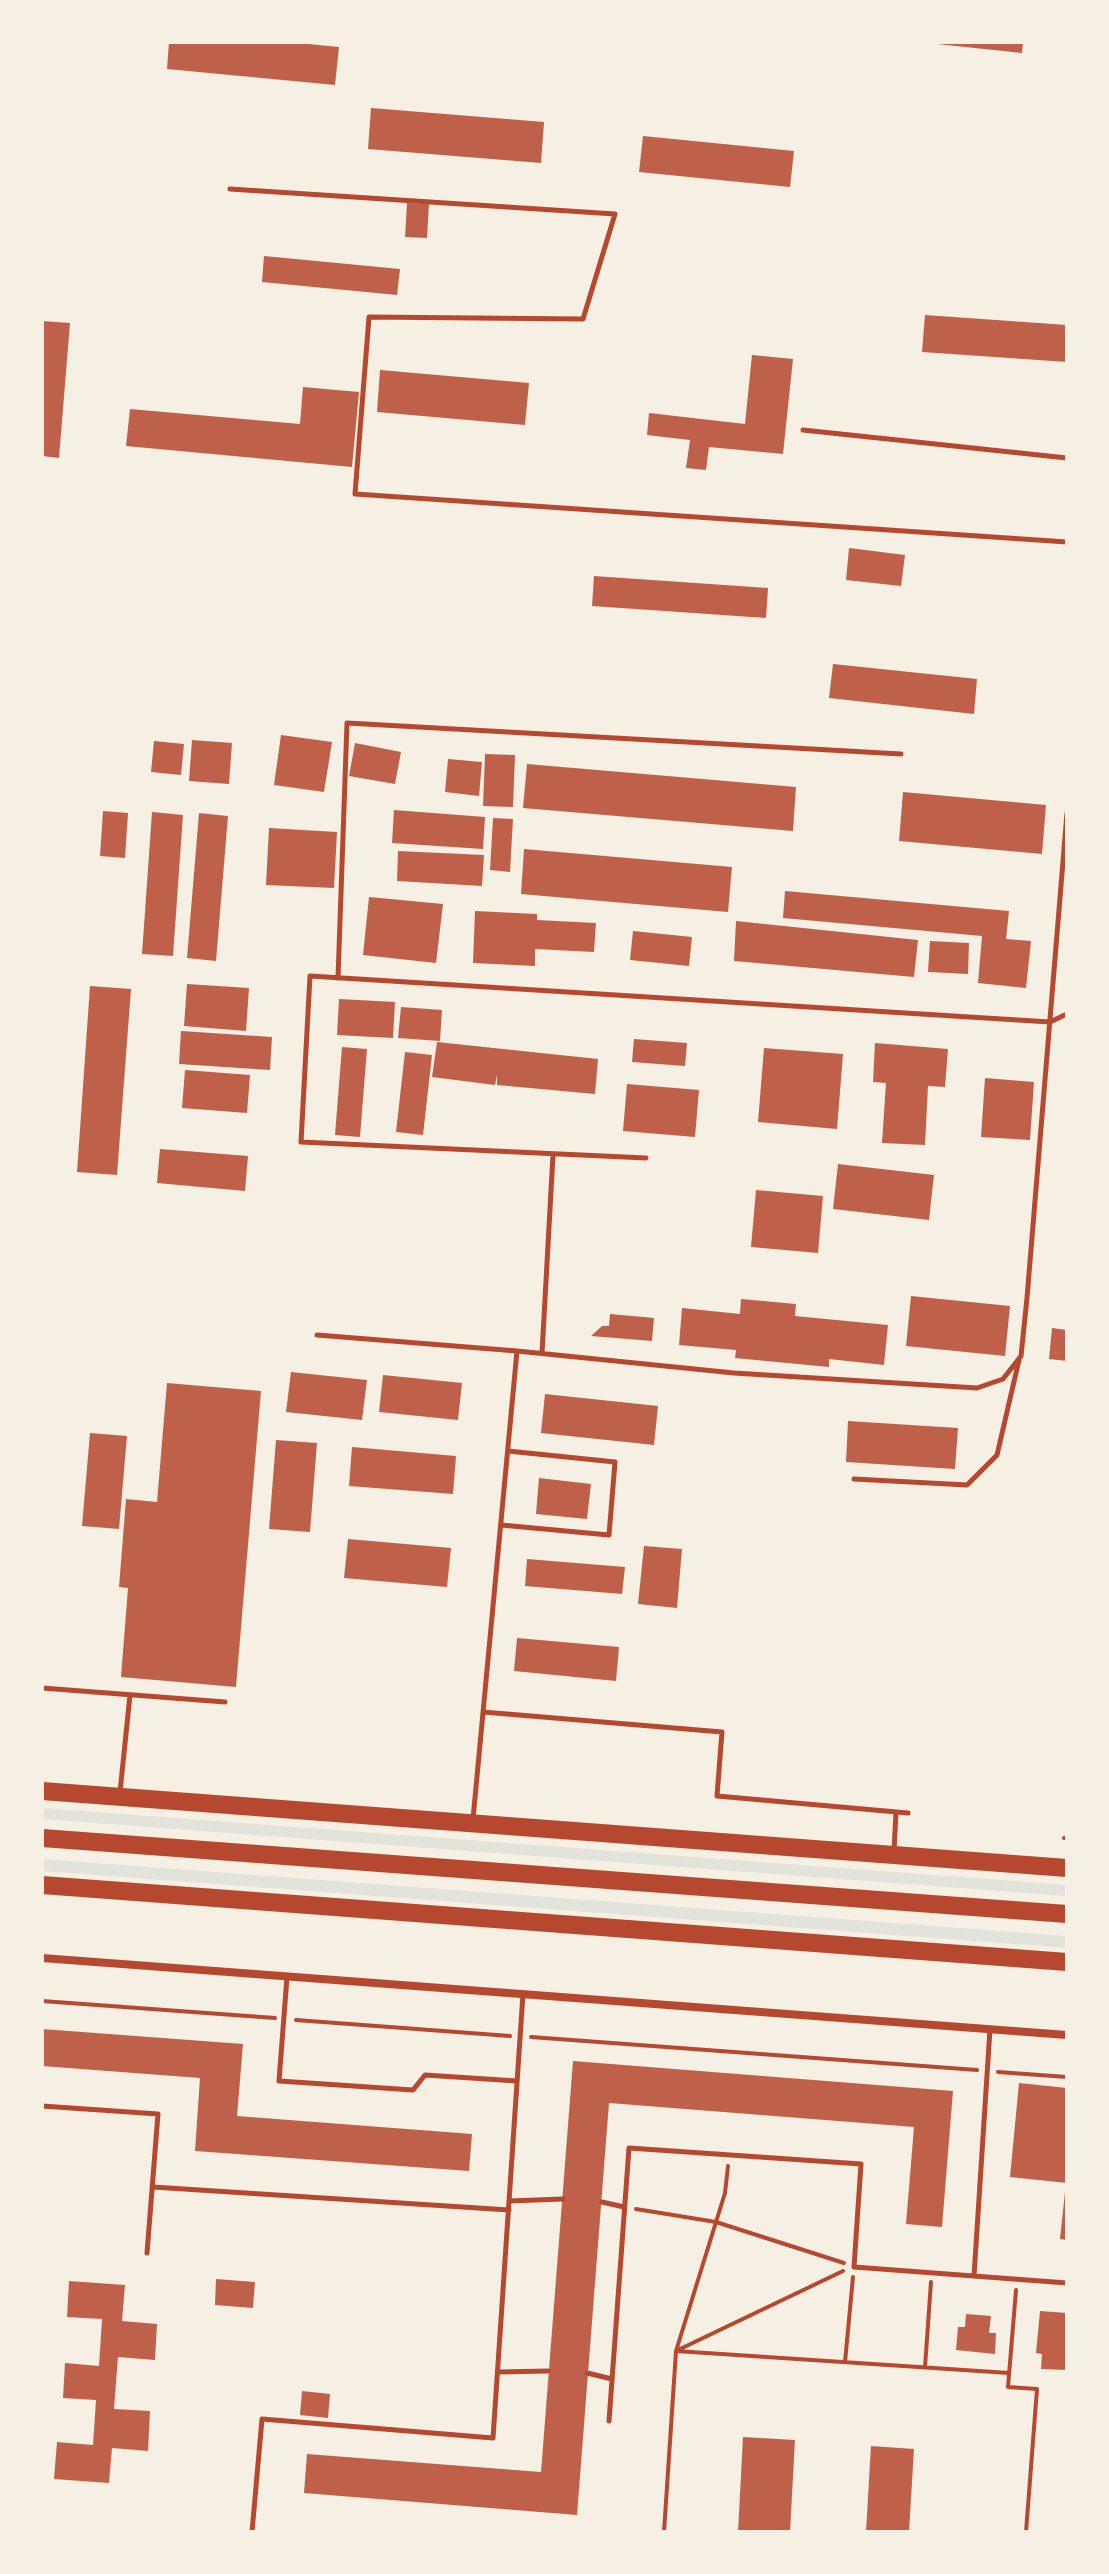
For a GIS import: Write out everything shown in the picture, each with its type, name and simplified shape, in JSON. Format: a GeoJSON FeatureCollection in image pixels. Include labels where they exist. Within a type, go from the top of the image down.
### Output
{"type":"FeatureCollection","features":[{"type":"Feature","properties":{"kind":"main road"},"geometry":{"type":"LineString","coordinates":[[42,1791],[1067,1868]]}},
{"type":"Feature","properties":{"kind":"main road"},"geometry":{"type":"LineString","coordinates":[[42,1838],[1067,1914]]}},
{"type":"Feature","properties":{"kind":"main road"},"geometry":{"type":"LineString","coordinates":[[42,1885],[1067,1962]]}},
{"type":"Feature","properties":{"kind":"street"},"geometry":{"type":"LineString","coordinates":[[42,1958],[1067,2035]]}},
{"type":"Feature","properties":{"kind":"lane"},"geometry":{"type":"LineString","coordinates":[[230,189],[615,214],[583,319],[369,317],[355,494],[1067,542]]}},
{"type":"Feature","properties":{"kind":"lane"},"geometry":{"type":"LineString","coordinates":[[803,430],[1067,458]]}},
{"type":"Feature","properties":{"kind":"lane"},"geometry":{"type":"LineString","coordinates":[[338,978],[347,723],[901,754]]}},
{"type":"Feature","properties":{"kind":"lane"},"geometry":{"type":"LineString","coordinates":[[854,1479],[967,1485],[997,1455],[1021,1356],[1067,813]]}},
{"type":"Feature","properties":{"kind":"lane"},"geometry":{"type":"LineString","coordinates":[[646,1158],[301,1142],[310,976],[1050,1022],[1067,1014]]}},
{"type":"Feature","properties":{"kind":"lane"},"geometry":{"type":"LineString","coordinates":[[542,1353],[553,1154]]}},
{"type":"Feature","properties":{"kind":"lane"},"geometry":{"type":"LineString","coordinates":[[317,1335],[542,1353],[734,1373],[977,1388],[1003,1379],[1021,1356]]}},
{"type":"Feature","properties":{"kind":"lane"},"geometry":{"type":"LineString","coordinates":[[473,1823],[517,1351]]}},
{"type":"Feature","properties":{"kind":"lane"},"geometry":{"type":"LineString","coordinates":[[501,1525],[609,1535],[615,1462],[508,1451]]}},
{"type":"Feature","properties":{"kind":"lane"},"geometry":{"type":"LineString","coordinates":[[42,1688],[225,1702]]}},
{"type":"Feature","properties":{"kind":"lane"},"geometry":{"type":"LineString","coordinates":[[120,1797],[130,1695]]}},
{"type":"Feature","properties":{"kind":"lane"},"geometry":{"type":"LineString","coordinates":[[483,1712],[722,1732],[717,1796],[908,1813]]}},
{"type":"Feature","properties":{"kind":"lane"},"geometry":{"type":"LineString","coordinates":[[894,1854],[896,1812]]}},
{"type":"Feature","properties":{"kind":"lane"},"geometry":{"type":"LineString","coordinates":[[287,1976],[279,2081],[413,2090],[425,2075],[517,2081]]}},
{"type":"Feature","properties":{"kind":"lane"},"geometry":{"type":"LineString","coordinates":[[252,2532],[262,2419],[493,2438],[523,1994]]}},
{"type":"Feature","properties":{"kind":"lane"},"geometry":{"type":"LineString","coordinates":[[974,2276],[990,2029]]}},
{"type":"Feature","properties":{"kind":"lane"},"geometry":{"type":"LineString","coordinates":[[42,2106],[158,2114],[147,2253]]}},
{"type":"Feature","properties":{"kind":"lane"},"geometry":{"type":"LineString","coordinates":[[609,2421],[629,2148],[861,2164],[854,2267],[1067,2283]]}},
{"type":"Feature","properties":{"kind":"lane"},"geometry":{"type":"LineString","coordinates":[[153,2187],[509,2210]]}},
{"type":"Feature","properties":{"kind":"lane"},"geometry":{"type":"LineString","coordinates":[[509,2201],[563,2199]]}},
{"type":"Feature","properties":{"kind":"lane"},"geometry":{"type":"LineString","coordinates":[[602,2202],[625,2207]]}},
{"type":"Feature","properties":{"kind":"lane"},"geometry":{"type":"LineString","coordinates":[[498,2372],[548,2371]]}},
{"type":"Feature","properties":{"kind":"lane"},"geometry":{"type":"LineString","coordinates":[[587,2373],[612,2379]]}},
{"type":"Feature","properties":{"kind":"path"},"geometry":{"type":"LineString","coordinates":[[42,2001],[1067,2077]]}},
{"type":"Feature","properties":{"kind":"path"},"geometry":{"type":"LineString","coordinates":[[664,2532],[676,2351],[716,2222],[729,2155]]}},
{"type":"Feature","properties":{"kind":"path"},"geometry":{"type":"LineString","coordinates":[[625,2207],[716,2222],[854,2267]]}},
{"type":"Feature","properties":{"kind":"path"},"geometry":{"type":"LineString","coordinates":[[676,2351],[854,2267]]}},
{"type":"Feature","properties":{"kind":"path"},"geometry":{"type":"LineString","coordinates":[[845,2362],[854,2267]]}},
{"type":"Feature","properties":{"kind":"path"},"geometry":{"type":"LineString","coordinates":[[925,2367],[931,2272]]}},
{"type":"Feature","properties":{"kind":"path"},"geometry":{"type":"LineString","coordinates":[[1017,2279],[1008,2387],[1037,2389],[1026,2532]]}},
{"type":"Feature","properties":{"kind":"path"},"geometry":{"type":"LineString","coordinates":[[676,2351],[1009,2373]]}},
{"type":"Feature","properties":{"kind":"shaded area"},"geometry":{"type":"Polygon","coordinates":[[[42,1808],[1067,1885],[1067,1896],[42,1819],[42,1808]]]}},
{"type":"Feature","properties":{"kind":"shaded area"},"geometry":{"type":"Polygon","coordinates":[[[42,1859],[1067,1936],[1067,1948],[42,1871],[42,1859]]]}},
{"type":"Feature","properties":{"kind":"building"},"geometry":{"type":"Polygon","coordinates":[[[169,42],[288,42],[339,47],[335,85],[167,69],[169,42]]]}},
{"type":"Feature","properties":{"kind":"building"},"geometry":{"type":"Polygon","coordinates":[[[918,42],[1023,42],[1022,53],[918,42]]]}},
{"type":"Feature","properties":{"kind":"building"},"geometry":{"type":"Polygon","coordinates":[[[371,108],[544,122],[541,163],[368,149],[371,108]]]}},
{"type":"Feature","properties":{"kind":"building"},"geometry":{"type":"Polygon","coordinates":[[[643,136],[794,151],[790,187],[639,172],[643,136]]]}},
{"type":"Feature","properties":{"kind":"building"},"geometry":{"type":"Polygon","coordinates":[[[407,203],[429,204],[427,238],[405,237],[407,203]]]}},
{"type":"Feature","properties":{"kind":"building"},"geometry":{"type":"Polygon","coordinates":[[[264,256],[400,269],[397,295],[262,282],[264,256]]]}},
{"type":"Feature","properties":{"kind":"building"},"geometry":{"type":"Polygon","coordinates":[[[925,315],[1067,325],[1067,362],[922,352],[925,315]]]}},
{"type":"Feature","properties":{"kind":"building"},"geometry":{"type":"Polygon","coordinates":[[[42,321],[70,323],[59,458],[42,456],[42,321]]]}},
{"type":"Feature","properties":{"kind":"building"},"geometry":{"type":"Polygon","coordinates":[[[752,355],[793,359],[783,454],[709,447],[706,470],[686,468],[690,440],[647,435],[649,413],[745,424],[752,355]]]}},
{"type":"Feature","properties":{"kind":"building"},"geometry":{"type":"Polygon","coordinates":[[[380,370],[529,383],[525,425],[377,412],[380,370]]]}},
{"type":"Feature","properties":{"kind":"building"},"geometry":{"type":"Polygon","coordinates":[[[303,387],[359,392],[352,467],[126,446],[130,409],[300,424],[303,387]]]}},
{"type":"Feature","properties":{"kind":"building"},"geometry":{"type":"Polygon","coordinates":[[[849,548],[905,555],[901,586],[846,580],[849,548]]]}},
{"type":"Feature","properties":{"kind":"building"},"geometry":{"type":"Polygon","coordinates":[[[594,576],[768,588],[766,618],[592,606],[594,576]]]}},
{"type":"Feature","properties":{"kind":"building"},"geometry":{"type":"Polygon","coordinates":[[[833,664],[977,679],[974,714],[829,698],[833,664]]]}},
{"type":"Feature","properties":{"kind":"building"},"geometry":{"type":"Polygon","coordinates":[[[281,735],[332,742],[324,792],[274,785],[281,735]]]}},
{"type":"Feature","properties":{"kind":"building"},"geometry":{"type":"Polygon","coordinates":[[[192,740],[232,743],[229,784],[189,781],[192,740]]]}},
{"type":"Feature","properties":{"kind":"building"},"geometry":{"type":"Polygon","coordinates":[[[154,741],[184,744],[181,775],[151,772],[154,741]]]}},
{"type":"Feature","properties":{"kind":"building"},"geometry":{"type":"Polygon","coordinates":[[[355,743],[401,752],[395,784],[349,776],[355,743]]]}},
{"type":"Feature","properties":{"kind":"building"},"geometry":{"type":"Polygon","coordinates":[[[485,754],[515,755],[513,807],[483,806],[485,754]]]}},
{"type":"Feature","properties":{"kind":"building"},"geometry":{"type":"Polygon","coordinates":[[[448,759],[482,762],[479,796],[445,792],[448,759]]]}},
{"type":"Feature","properties":{"kind":"building"},"geometry":{"type":"Polygon","coordinates":[[[527,764],[796,787],[793,831],[523,808],[527,764]]]}},
{"type":"Feature","properties":{"kind":"building"},"geometry":{"type":"Polygon","coordinates":[[[903,792],[1046,805],[1042,854],[899,841],[903,792]]]}},
{"type":"Feature","properties":{"kind":"building"},"geometry":{"type":"Polygon","coordinates":[[[394,810],[485,817],[483,849],[392,843],[394,810]]]}},
{"type":"Feature","properties":{"kind":"building"},"geometry":{"type":"Polygon","coordinates":[[[103,811],[128,813],[125,858],[100,856],[103,811]]]}},
{"type":"Feature","properties":{"kind":"building"},"geometry":{"type":"Polygon","coordinates":[[[152,812],[183,815],[173,956],[142,954],[152,812]]]}},
{"type":"Feature","properties":{"kind":"building"},"geometry":{"type":"Polygon","coordinates":[[[199,813],[228,816],[216,961],[187,958],[199,813]]]}},
{"type":"Feature","properties":{"kind":"building"},"geometry":{"type":"Polygon","coordinates":[[[493,818],[513,819],[510,872],[490,870],[493,818]]]}},
{"type":"Feature","properties":{"kind":"building"},"geometry":{"type":"Polygon","coordinates":[[[269,828],[337,832],[334,888],[266,885],[269,828]]]}},
{"type":"Feature","properties":{"kind":"building"},"geometry":{"type":"Polygon","coordinates":[[[524,849],[732,867],[728,912],[521,894],[524,849]]]}},
{"type":"Feature","properties":{"kind":"building"},"geometry":{"type":"Polygon","coordinates":[[[398,851],[484,855],[482,886],[397,881],[398,851]]]}},
{"type":"Feature","properties":{"kind":"building"},"geometry":{"type":"Polygon","coordinates":[[[785,891],[1009,911],[1006,939],[1031,941],[1026,988],[978,983],[982,936],[783,918],[785,891]]]}},
{"type":"Feature","properties":{"kind":"building"},"geometry":{"type":"Polygon","coordinates":[[[369,897],[443,904],[436,963],[363,955],[369,897]]]}},
{"type":"Feature","properties":{"kind":"building"},"geometry":{"type":"Polygon","coordinates":[[[475,911],[537,914],[537,920],[596,923],[594,952],[535,949],[535,966],[473,963],[475,911]]]}},
{"type":"Feature","properties":{"kind":"building"},"geometry":{"type":"Polygon","coordinates":[[[736,921],[918,940],[914,977],[734,961],[736,921]]]}},
{"type":"Feature","properties":{"kind":"building"},"geometry":{"type":"Polygon","coordinates":[[[633,931],[692,937],[689,966],[630,960],[633,931]]]}},
{"type":"Feature","properties":{"kind":"building"},"geometry":{"type":"Polygon","coordinates":[[[930,941],[969,943],[968,974],[928,972],[930,941]]]}},
{"type":"Feature","properties":{"kind":"building"},"geometry":{"type":"Polygon","coordinates":[[[187,984],[249,988],[246,1031],[184,1026],[187,984]]]}},
{"type":"Feature","properties":{"kind":"building"},"geometry":{"type":"Polygon","coordinates":[[[90,986],[131,989],[117,1175],[77,1172],[90,986]]]}},
{"type":"Feature","properties":{"kind":"building"},"geometry":{"type":"Polygon","coordinates":[[[339,999],[395,1002],[393,1038],[337,1035],[339,999]]]}},
{"type":"Feature","properties":{"kind":"building"},"geometry":{"type":"Polygon","coordinates":[[[401,1007],[442,1010],[440,1041],[398,1038],[401,1007]]]}},
{"type":"Feature","properties":{"kind":"building"},"geometry":{"type":"Polygon","coordinates":[[[181,1031],[272,1037],[270,1070],[179,1064],[181,1031]]]}},
{"type":"Feature","properties":{"kind":"building"},"geometry":{"type":"Polygon","coordinates":[[[634,1039],[687,1043],[685,1066],[632,1062],[634,1039]]]}},
{"type":"Feature","properties":{"kind":"building"},"geometry":{"type":"Polygon","coordinates":[[[437,1042],[598,1059],[595,1094],[497,1085],[497,1075],[495,1085],[432,1077],[437,1042]]]}},
{"type":"Feature","properties":{"kind":"building"},"geometry":{"type":"Polygon","coordinates":[[[875,1043],[948,1049],[945,1087],[928,1086],[925,1145],[882,1143],[886,1083],[873,1082],[875,1043]]]}},
{"type":"Feature","properties":{"kind":"building"},"geometry":{"type":"Polygon","coordinates":[[[342,1047],[367,1049],[360,1137],[335,1135],[342,1047]]]}},
{"type":"Feature","properties":{"kind":"building"},"geometry":{"type":"Polygon","coordinates":[[[764,1048],[843,1054],[837,1129],[758,1122],[764,1048]]]}},
{"type":"Feature","properties":{"kind":"building"},"geometry":{"type":"Polygon","coordinates":[[[405,1052],[432,1055],[423,1135],[396,1132],[405,1052]]]}},
{"type":"Feature","properties":{"kind":"building"},"geometry":{"type":"Polygon","coordinates":[[[185,1070],[250,1075],[247,1113],[182,1108],[185,1070]]]}},
{"type":"Feature","properties":{"kind":"building"},"geometry":{"type":"Polygon","coordinates":[[[985,1078],[1034,1082],[1030,1140],[981,1137],[985,1078]]]}},
{"type":"Feature","properties":{"kind":"building"},"geometry":{"type":"Polygon","coordinates":[[[627,1084],[699,1090],[695,1137],[623,1131],[627,1084]]]}},
{"type":"Feature","properties":{"kind":"building"},"geometry":{"type":"Polygon","coordinates":[[[160,1149],[248,1156],[245,1191],[157,1183],[160,1149]]]}},
{"type":"Feature","properties":{"kind":"building"},"geometry":{"type":"Polygon","coordinates":[[[838,1164],[934,1175],[929,1220],[833,1209],[838,1164]]]}},
{"type":"Feature","properties":{"kind":"building"},"geometry":{"type":"Polygon","coordinates":[[[756,1190],[823,1196],[818,1253],[751,1247],[756,1190]]]}},
{"type":"Feature","properties":{"kind":"building"},"geometry":{"type":"Polygon","coordinates":[[[911,1296],[1010,1306],[1005,1356],[906,1346],[911,1296]]]}},
{"type":"Feature","properties":{"kind":"building"},"geometry":{"type":"Polygon","coordinates":[[[741,1299],[796,1304],[795,1316],[888,1325],[884,1365],[829,1359],[829,1367],[735,1358],[736,1350],[679,1345],[682,1308],[740,1314],[741,1299]]]}},
{"type":"Feature","properties":{"kind":"building"},"geometry":{"type":"Polygon","coordinates":[[[610,1314],[654,1318],[652,1341],[591,1336],[602,1326],[609,1326],[610,1314]]]}},
{"type":"Feature","properties":{"kind":"building"},"geometry":{"type":"Polygon","coordinates":[[[1052,1328],[1067,1330],[1067,1361],[1049,1359],[1052,1328]]]}},
{"type":"Feature","properties":{"kind":"building"},"geometry":{"type":"Polygon","coordinates":[[[291,1372],[367,1380],[362,1420],[286,1412],[291,1372]]]}},
{"type":"Feature","properties":{"kind":"building"},"geometry":{"type":"Polygon","coordinates":[[[383,1375],[462,1383],[458,1420],[379,1412],[383,1375]]]}},
{"type":"Feature","properties":{"kind":"building"},"geometry":{"type":"Polygon","coordinates":[[[167,1383],[261,1391],[236,1687],[121,1677],[128,1588],[119,1587],[126,1499],[157,1502],[167,1383]]]}},
{"type":"Feature","properties":{"kind":"building"},"geometry":{"type":"Polygon","coordinates":[[[545,1394],[658,1406],[654,1445],[541,1433],[545,1394]]]}},
{"type":"Feature","properties":{"kind":"building"},"geometry":{"type":"Polygon","coordinates":[[[848,1421],[958,1428],[955,1469],[846,1462],[848,1421]]]}},
{"type":"Feature","properties":{"kind":"building"},"geometry":{"type":"Polygon","coordinates":[[[90,1433],[127,1436],[119,1529],[82,1526],[90,1433]]]}},
{"type":"Feature","properties":{"kind":"building"},"geometry":{"type":"Polygon","coordinates":[[[276,1440],[317,1443],[310,1532],[269,1529],[276,1440]]]}},
{"type":"Feature","properties":{"kind":"building"},"geometry":{"type":"Polygon","coordinates":[[[352,1447],[456,1456],[453,1494],[349,1486],[352,1447]]]}},
{"type":"Feature","properties":{"kind":"building"},"geometry":{"type":"Polygon","coordinates":[[[539,1478],[591,1484],[587,1519],[536,1514],[539,1478]]]}},
{"type":"Feature","properties":{"kind":"building"},"geometry":{"type":"Polygon","coordinates":[[[348,1539],[451,1548],[447,1587],[344,1578],[348,1539]]]}},
{"type":"Feature","properties":{"kind":"building"},"geometry":{"type":"Polygon","coordinates":[[[644,1546],[682,1549],[677,1608],[638,1604],[644,1546]]]}},
{"type":"Feature","properties":{"kind":"building"},"geometry":{"type":"Polygon","coordinates":[[[527,1559],[625,1567],[622,1594],[525,1586],[527,1559]]]}},
{"type":"Feature","properties":{"kind":"building"},"geometry":{"type":"Polygon","coordinates":[[[517,1638],[619,1647],[616,1681],[514,1671],[517,1638]]]}},
{"type":"Feature","properties":{"kind":"building"},"geometry":{"type":"Polygon","coordinates":[[[42,2029],[243,2044],[237,2116],[472,2134],[469,2171],[195,2151],[200,2078],[42,2066],[42,2029]]]}},
{"type":"Feature","properties":{"kind":"building"},"geometry":{"type":"Polygon","coordinates":[[[573,2061],[953,2091],[942,2227],[906,2224],[914,2127],[609,2103],[577,2515],[304,2493],[307,2454],[541,2472],[573,2061]]]}},
{"type":"Feature","properties":{"kind":"building"},"geometry":{"type":"Polygon","coordinates":[[[1019,2083],[1067,2088],[1067,2183],[1010,2177],[1019,2083]]]}},
{"type":"Feature","properties":{"kind":"building"},"geometry":{"type":"Polygon","coordinates":[[[1067,2193],[1067,2240],[1060,2239],[1067,2193]]]}},
{"type":"Feature","properties":{"kind":"building"},"geometry":{"type":"Polygon","coordinates":[[[216,2279],[255,2282],[253,2308],[215,2305],[216,2279]]]}},
{"type":"Feature","properties":{"kind":"building"},"geometry":{"type":"Polygon","coordinates":[[[69,2281],[125,2285],[122,2321],[157,2324],[155,2360],[118,2357],[114,2409],[150,2411],[148,2451],[112,2448],[109,2483],[54,2479],[57,2442],[93,2445],[96,2400],[63,2398],[65,2363],[99,2366],[102,2319],[67,2317],[69,2281]]]}},
{"type":"Feature","properties":{"kind":"building"},"geometry":{"type":"Polygon","coordinates":[[[1040,2311],[1067,2313],[1067,2370],[1041,2369],[1042,2354],[1036,2353],[1040,2311]]]}},
{"type":"Feature","properties":{"kind":"building"},"geometry":{"type":"Polygon","coordinates":[[[966,2314],[991,2316],[989,2333],[996,2333],[995,2354],[956,2350],[958,2327],[965,2327],[966,2314]]]}},
{"type":"Feature","properties":{"kind":"building"},"geometry":{"type":"Polygon","coordinates":[[[302,2391],[330,2394],[328,2418],[300,2415],[302,2391]]]}},
{"type":"Feature","properties":{"kind":"building"},"geometry":{"type":"Polygon","coordinates":[[[743,2437],[795,2440],[790,2532],[738,2532],[743,2437]]]}},
{"type":"Feature","properties":{"kind":"building"},"geometry":{"type":"Polygon","coordinates":[[[871,2446],[914,2449],[909,2532],[866,2532],[871,2446]]]}}]}
